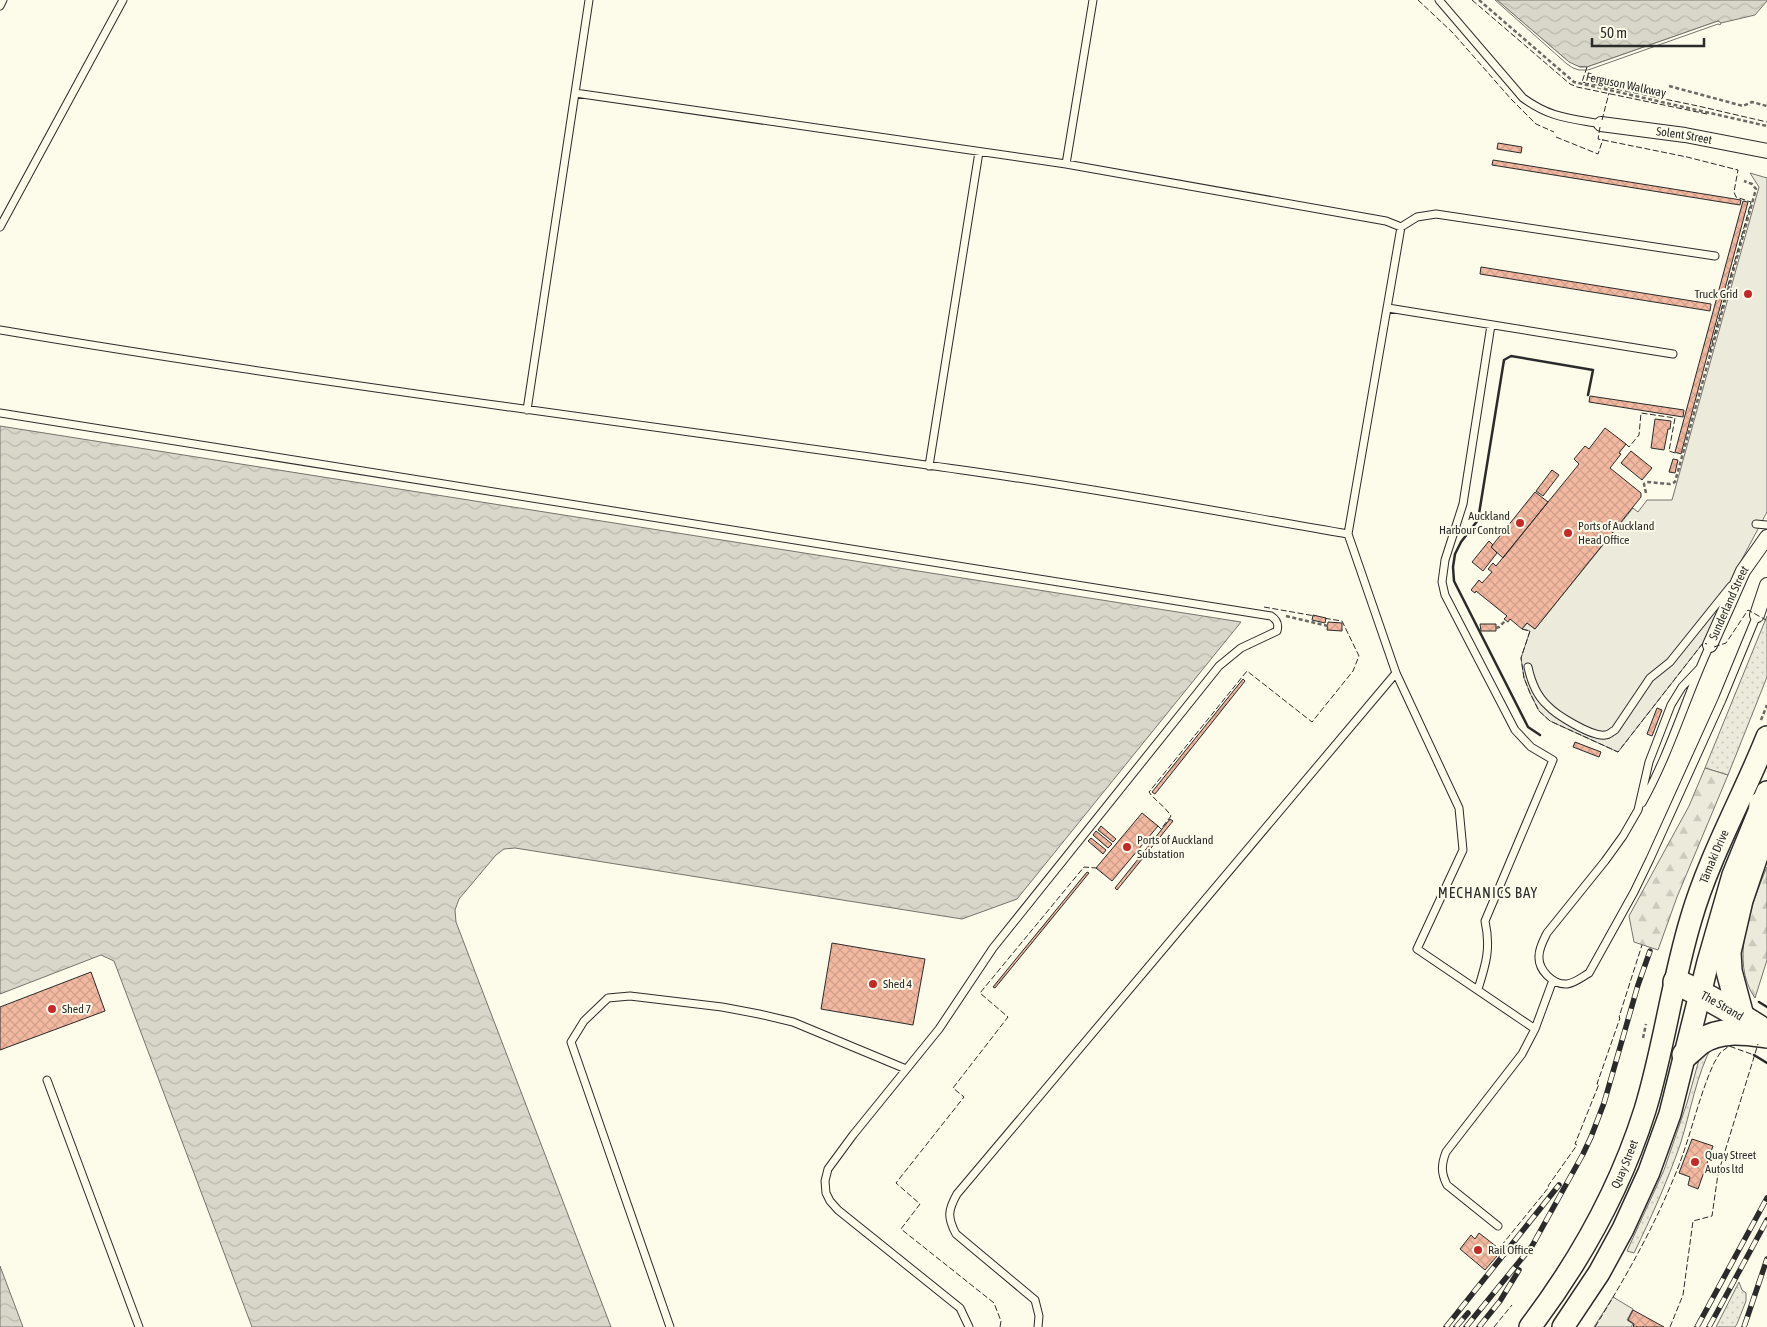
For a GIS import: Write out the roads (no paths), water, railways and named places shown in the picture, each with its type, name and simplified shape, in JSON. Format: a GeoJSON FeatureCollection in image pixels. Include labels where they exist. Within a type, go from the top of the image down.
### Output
{"type":"FeatureCollection","features":[{"type":"Feature","properties":{"kind":"highway"},"geometry":{"type":"LineString","coordinates":[[1685,1056],[1701,1041],[1724,1033],[1752,1027],[1729,971],[1728,952],[1740,900],[1760,844],[1764,798]]}},
{"type":"Feature","properties":{"kind":"highway","name":"The Strand"},"geometry":{"type":"LineString","coordinates":[[1676,982],[1700,993],[1752,1027]]}},
{"type":"Feature","properties":{"kind":"main road","name":"Tāmaki Drive"},"geometry":{"type":"LineString","coordinates":[[1676,982],[1690,919],[1702,885],[1767,737]]}},
{"type":"Feature","properties":{"kind":"main road","name":"Tāmaki Drive"},"geometry":{"type":"LineString","coordinates":[[1700,993],[1733,875],[1764,798]]}},
{"type":"Feature","properties":{"kind":"main road","name":"Quay Street"},"geometry":{"type":"LineString","coordinates":[[1530,1327],[1583,1248],[1618,1181],[1645,1109],[1676,982]]}},
{"type":"Feature","properties":{"kind":"main road","name":"Quay Street"},"geometry":{"type":"LineString","coordinates":[[1563,1327],[1599,1273],[1623,1229],[1649,1172],[1670,1114],[1700,993]]}},
{"type":"Feature","properties":{"kind":"street","name":"Solent Street"},"geometry":{"type":"LineString","coordinates":[[1601,124],[1685,135],[1767,151]]}},
{"type":"Feature","properties":{"kind":"street","name":"Sunderland Street"},"geometry":{"type":"LineString","coordinates":[[1710,645],[1743,571],[1767,537]]}},
{"type":"Feature","properties":{"kind":"street","name":"Sunderland Street"},"geometry":{"type":"LineString","coordinates":[[1757,615],[1767,585]]}},
{"type":"Feature","properties":{"kind":"lane"},"geometry":{"type":"LineString","coordinates":[[0,6],[3,0]]}},
{"type":"Feature","properties":{"kind":"lane"},"geometry":{"type":"LineString","coordinates":[[0,227],[123,0]]}},
{"type":"Feature","properties":{"kind":"lane"},"geometry":{"type":"LineString","coordinates":[[527,410],[589,0]]}},
{"type":"Feature","properties":{"kind":"lane"},"geometry":{"type":"LineString","coordinates":[[1066,164],[1093,0]]}},
{"type":"Feature","properties":{"kind":"lane"},"geometry":{"type":"LineString","coordinates":[[1439,0],[1523,98],[1538,109],[1555,116],[1601,124]]}},
{"type":"Feature","properties":{"kind":"lane"},"geometry":{"type":"LineString","coordinates":[[575,93],[1066,164],[1386,221],[1401,227]]}},
{"type":"Feature","properties":{"kind":"lane"},"geometry":{"type":"LineString","coordinates":[[929,466],[979,152]]}},
{"type":"Feature","properties":{"kind":"lane"},"geometry":{"type":"LineString","coordinates":[[1535,1029],[1417,948],[1463,850],[1459,808],[1396,673],[1348,534],[1401,227],[1417,217],[1436,214],[1715,256]]}},
{"type":"Feature","properties":{"kind":"lane"},"geometry":{"type":"LineString","coordinates":[[1388,308],[1673,354]]}},
{"type":"Feature","properties":{"kind":"lane"},"geometry":{"type":"LineString","coordinates":[[1478,990],[1486,963],[1489,939],[1485,921],[1553,760],[1531,747],[1515,730],[1445,595],[1442,582],[1445,560],[1463,504],[1491,325]]}},
{"type":"Feature","properties":{"kind":"lane"},"geometry":{"type":"LineString","coordinates":[[0,330],[106,348],[527,410],[987,474],[1348,534]]}},
{"type":"Feature","properties":{"kind":"lane"},"geometry":{"type":"LineString","coordinates":[[0,413],[1270,616],[1276,620],[1278,624],[1277,632],[1241,648],[1219,666],[993,948],[939,1029],[828,1169],[825,1181],[826,1193],[838,1210],[960,1308],[969,1327]]}},
{"type":"Feature","properties":{"kind":"lane"},"geometry":{"type":"LineString","coordinates":[[1756,524],[1767,525]]}},
{"type":"Feature","properties":{"kind":"lane"},"geometry":{"type":"LineString","coordinates":[[1528,668],[1535,689],[1546,705],[1575,725],[1599,735],[1607,735],[1615,730],[1650,678],[1670,662],[1743,571]]}},
{"type":"Feature","properties":{"kind":"lane"},"geometry":{"type":"LineString","coordinates":[[1710,645],[1653,784],[1614,848],[1546,934],[1540,945],[1538,957],[1541,967],[1553,980],[1567,984],[1577,981],[1589,973],[1634,892],[1654,850],[1722,700],[1757,615]]}},
{"type":"Feature","properties":{"kind":"lane"},"geometry":{"type":"LineString","coordinates":[[1638,810],[1649,762],[1671,705],[1682,687],[1699,669]]}},
{"type":"Feature","properties":{"kind":"lane"},"geometry":{"type":"LineString","coordinates":[[1038,1327],[1039,1316],[1035,1300],[956,1234],[950,1223],[949,1208],[957,1194],[1396,673]]}},
{"type":"Feature","properties":{"kind":"lane"},"geometry":{"type":"LineString","coordinates":[[1498,1226],[1447,1186],[1443,1178],[1443,1160],[1446,1152],[1522,1054],[1535,1029],[1553,980]]}},
{"type":"Feature","properties":{"kind":"lane"},"geometry":{"type":"LineString","coordinates":[[670,1327],[571,1042],[584,1021],[608,998],[630,996],[722,1007],[793,1022],[906,1069]]}},
{"type":"Feature","properties":{"kind":"lane"},"geometry":{"type":"LineString","coordinates":[[47,1080],[139,1327]]}},
{"type":"Feature","properties":{"kind":"water"},"geometry":{"type":"Polygon","coordinates":[[[1497,0],[1767,1],[1755,15],[1721,23],[1718,21],[1587,67],[1574,66],[1497,0]]]}},
{"type":"Feature","properties":{"kind":"water"},"geometry":{"type":"Polygon","coordinates":[[[0,426],[1241,622],[1017,899],[962,919],[515,848],[504,849],[496,855],[459,899],[455,910],[456,922],[611,1327],[252,1327],[114,961],[101,955],[0,994],[0,426]]]}},
{"type":"Feature","properties":{"kind":"water"},"geometry":{"type":"Polygon","coordinates":[[[0,1266],[23,1327],[0,1327],[0,1266]]]}},
{"type":"Feature","properties":{"kind":"railway"},"geometry":{"type":"LineString","coordinates":[[1466,1327],[1532,1246],[1583,1154],[1604,1103],[1638,985],[1650,951]]}},
{"type":"Feature","properties":{"kind":"railway"},"geometry":{"type":"LineString","coordinates":[[1446,1327],[1559,1185]]}},
{"type":"Feature","properties":{"kind":"railway"},"geometry":{"type":"LineString","coordinates":[[1697,1327],[1767,1198]]}},
{"type":"Feature","properties":{"kind":"railway"},"geometry":{"type":"LineString","coordinates":[[1709,1327],[1767,1220]]}},
{"type":"Feature","properties":{"kind":"railway"},"geometry":{"type":"LineString","coordinates":[[1744,1327],[1767,1259]]}},
{"type":"Feature","properties":{"kind":"railway"},"geometry":{"type":"LineString","coordinates":[[1479,1327],[1500,1301],[1519,1270]]}},
{"type":"Feature","properties":{"kind":"railway"},"geometry":{"type":"LineString","coordinates":[[1456,1327],[1468,1313]]}},
{"type":"Feature","properties":{"kind":"place","name":"Truck Grid"},"geometry":{"type":"Point","coordinates":[1748,294]}},
{"type":"Feature","properties":{"kind":"place","name":"Auckland Harbour Control"},"geometry":{"type":"Point","coordinates":[1520,523]}},
{"type":"Feature","properties":{"kind":"place","name":"Ports of Auckland Head Office"},"geometry":{"type":"Point","coordinates":[1568,533]}},
{"type":"Feature","properties":{"kind":"place","name":"Ports of Auckland Substation"},"geometry":{"type":"Point","coordinates":[1127,847]}},
{"type":"Feature","properties":{"kind":"place","name":"Shed 4"},"geometry":{"type":"Point","coordinates":[873,984]}},
{"type":"Feature","properties":{"kind":"place","name":"Shed 7"},"geometry":{"type":"Point","coordinates":[52,1009]}},
{"type":"Feature","properties":{"kind":"place","name":"Quay Street Autos ltd"},"geometry":{"type":"Point","coordinates":[1695,1162]}},
{"type":"Feature","properties":{"kind":"place","name":"Rail Office"},"geometry":{"type":"Point","coordinates":[1478,1250]}},
{"type":"Feature","properties":{"kind":"district","name":"MECHANICS BAY"},"geometry":{"type":"Point","coordinates":[1488,893]}}]}
